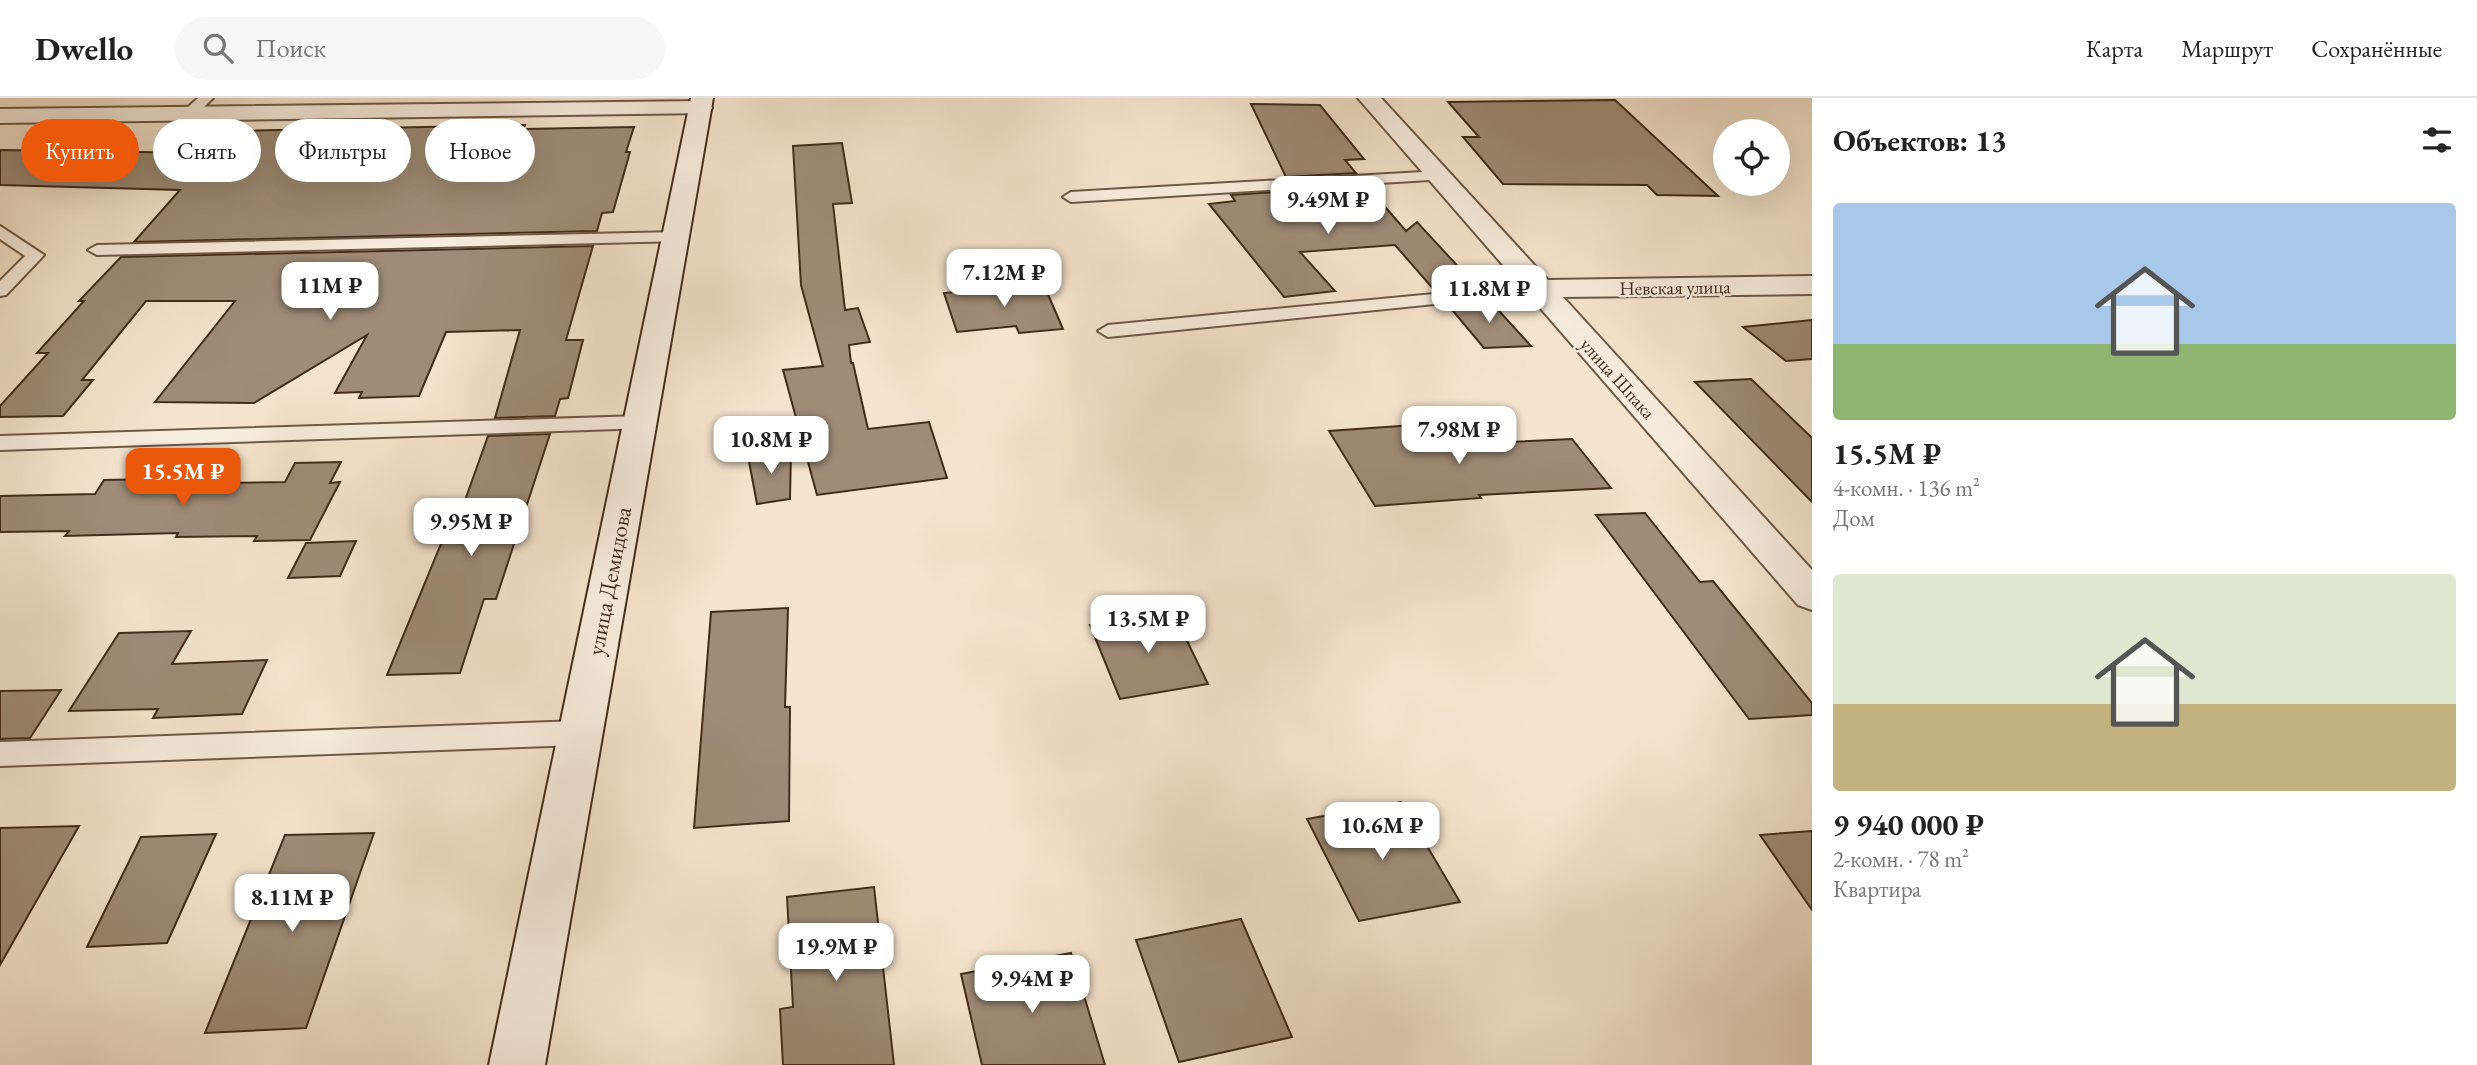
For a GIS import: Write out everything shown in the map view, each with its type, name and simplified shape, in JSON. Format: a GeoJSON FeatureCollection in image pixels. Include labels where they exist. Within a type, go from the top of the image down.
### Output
{"type":"FeatureCollection","features":[{"type":"Feature","properties":{"kind":"street","name":"улица Шпака"},"geometry":{"type":"LineString","coordinates":[[1369,98],[1812,595]]}},
{"type":"Feature","properties":{"kind":"street"},"geometry":{"type":"LineString","coordinates":[[0,116],[199,105],[702,103]]}},
{"type":"Feature","properties":{"kind":"street","name":"улица Демидова"},"geometry":{"type":"LineString","coordinates":[[517,1065],[702,103]]}},
{"type":"Feature","properties":{"kind":"street","name":"Невская улица"},"geometry":{"type":"LineString","coordinates":[[1538,289],[1812,285]]}},
{"type":"Feature","properties":{"kind":"lane"},"geometry":{"type":"LineString","coordinates":[[1071,197],[1440,176]]}},
{"type":"Feature","properties":{"kind":"lane"},"geometry":{"type":"LineString","coordinates":[[0,231],[35,255],[0,291]]}},
{"type":"Feature","properties":{"kind":"lane"},"geometry":{"type":"LineString","coordinates":[[97,250],[677,237]]}},
{"type":"Feature","properties":{"kind":"lane"},"geometry":{"type":"LineString","coordinates":[[1108,331],[1538,289]]}},
{"type":"Feature","properties":{"kind":"lane"},"geometry":{"type":"LineString","coordinates":[[0,443],[640,423]]}},
{"type":"Feature","properties":{"kind":"lane"},"geometry":{"type":"LineString","coordinates":[[0,754],[580,733]]}},
{"type":"Feature","properties":{"kind":"building"},"geometry":{"type":"Polygon","coordinates":[[[1615,100],[1713,191],[1713,196],[1657,195],[1647,185],[1503,184],[1463,137],[1479,137],[1448,102],[1615,100]]]}},
{"type":"Feature","properties":{"kind":"building"},"geometry":{"type":"Polygon","coordinates":[[[1251,104],[1320,105],[1364,159],[1345,160],[1356,173],[1286,177],[1251,104]]]}},
{"type":"Feature","properties":{"kind":"building"},"geometry":{"type":"Polygon","coordinates":[[[411,127],[425,127],[425,182],[535,182],[535,129],[634,127],[626,152],[630,152],[613,212],[602,213],[597,231],[134,242],[180,190],[0,185],[0,150],[21,150],[21,182],[139,182],[139,152],[153,152],[153,182],[261,182],[261,130],[275,130],[275,182],[411,182],[411,127]]]}},
{"type":"Feature","properties":{"kind":"building"},"geometry":{"type":"Polygon","coordinates":[[[842,143],[852,203],[833,204],[845,310],[858,308],[870,342],[849,345],[868,429],[929,422],[947,478],[817,495],[783,370],[823,366],[801,285],[793,146],[842,143]]]}},
{"type":"Feature","properties":{"kind":"building"},"geometry":{"type":"Polygon","coordinates":[[[1367,186],[1406,231],[1417,222],[1477,287],[1435,291],[1395,245],[1300,252],[1335,291],[1284,297],[1209,204],[1235,201],[1231,195],[1367,186]]]}},
{"type":"Feature","properties":{"kind":"building"},"geometry":{"type":"Polygon","coordinates":[[[593,246],[566,340],[583,340],[568,398],[560,399],[555,416],[495,418],[520,330],[446,332],[419,396],[359,398],[362,392],[335,393],[367,335],[254,403],[155,402],[235,301],[146,301],[82,380],[93,380],[63,416],[0,417],[0,406],[48,353],[37,353],[84,301],[79,301],[121,257],[593,246]]]}},
{"type":"Feature","properties":{"kind":"building"},"geometry":{"type":"Polygon","coordinates":[[[1043,283],[1063,329],[1019,333],[1016,326],[957,332],[944,293],[1043,283]]]}},
{"type":"Feature","properties":{"kind":"building"},"geometry":{"type":"Polygon","coordinates":[[[1490,301],[1531,346],[1484,348],[1448,305],[1490,301]]]}},
{"type":"Feature","properties":{"kind":"building"},"geometry":{"type":"Polygon","coordinates":[[[1812,320],[1812,359],[1786,361],[1743,327],[1812,320]]]}},
{"type":"Feature","properties":{"kind":"building"},"geometry":{"type":"Polygon","coordinates":[[[1751,379],[1812,438],[1812,502],[1695,382],[1751,379]]]}},
{"type":"Feature","properties":{"kind":"building"},"geometry":{"type":"Polygon","coordinates":[[[1429,424],[1444,445],[1572,439],[1611,488],[1479,495],[1481,498],[1375,506],[1329,431],[1429,424]]]}},
{"type":"Feature","properties":{"kind":"building"},"geometry":{"type":"Polygon","coordinates":[[[550,434],[496,599],[484,599],[460,673],[387,675],[445,534],[453,534],[488,436],[550,434]]]}},
{"type":"Feature","properties":{"kind":"building"},"geometry":{"type":"Polygon","coordinates":[[[791,450],[790,499],[757,504],[748,456],[791,450]]]}},
{"type":"Feature","properties":{"kind":"building"},"geometry":{"type":"Polygon","coordinates":[[[341,462],[330,483],[340,482],[310,540],[254,541],[257,536],[176,537],[178,533],[65,536],[69,531],[0,532],[0,496],[95,494],[104,480],[155,479],[151,484],[285,482],[295,463],[341,462]]]}},
{"type":"Feature","properties":{"kind":"building"},"geometry":{"type":"Polygon","coordinates":[[[1645,513],[1700,582],[1713,581],[1812,703],[1812,715],[1749,719],[1596,515],[1645,513]]]}},
{"type":"Feature","properties":{"kind":"building"},"geometry":{"type":"Polygon","coordinates":[[[356,541],[340,576],[288,578],[306,543],[356,541]]]}},
{"type":"Feature","properties":{"kind":"building"},"geometry":{"type":"Polygon","coordinates":[[[788,608],[785,707],[790,707],[789,821],[694,828],[711,612],[788,608]]]}},
{"type":"Feature","properties":{"kind":"building"},"geometry":{"type":"Polygon","coordinates":[[[1173,612],[1208,684],[1120,699],[1090,625],[1173,612]]]}},
{"type":"Feature","properties":{"kind":"building"},"geometry":{"type":"Polygon","coordinates":[[[191,631],[172,664],[267,660],[242,714],[153,718],[158,709],[69,711],[119,633],[191,631]]]}},
{"type":"Feature","properties":{"kind":"building"},"geometry":{"type":"Polygon","coordinates":[[[61,690],[30,738],[0,739],[0,691],[61,690]]]}},
{"type":"Feature","properties":{"kind":"building"},"geometry":{"type":"Polygon","coordinates":[[[1401,802],[1460,902],[1359,921],[1307,819],[1401,802]]]}},
{"type":"Feature","properties":{"kind":"building"},"geometry":{"type":"Polygon","coordinates":[[[79,826],[0,965],[0,828],[79,826]]]}},
{"type":"Feature","properties":{"kind":"building"},"geometry":{"type":"Polygon","coordinates":[[[1812,831],[1812,910],[1760,835],[1812,831]]]}},
{"type":"Feature","properties":{"kind":"building"},"geometry":{"type":"Polygon","coordinates":[[[374,833],[306,1028],[205,1033],[285,835],[374,833]]]}},
{"type":"Feature","properties":{"kind":"building"},"geometry":{"type":"Polygon","coordinates":[[[216,834],[167,943],[87,947],[141,837],[216,834]]]}},
{"type":"Feature","properties":{"kind":"building"},"geometry":{"type":"Polygon","coordinates":[[[874,887],[894,1065],[783,1065],[780,1009],[793,1007],[787,897],[874,887]]]}},
{"type":"Feature","properties":{"kind":"building"},"geometry":{"type":"Polygon","coordinates":[[[1241,919],[1292,1037],[1179,1062],[1136,940],[1241,919]]]}},
{"type":"Feature","properties":{"kind":"building"},"geometry":{"type":"Polygon","coordinates":[[[1071,953],[1105,1065],[982,1065],[961,974],[1071,953]]]}}]}
